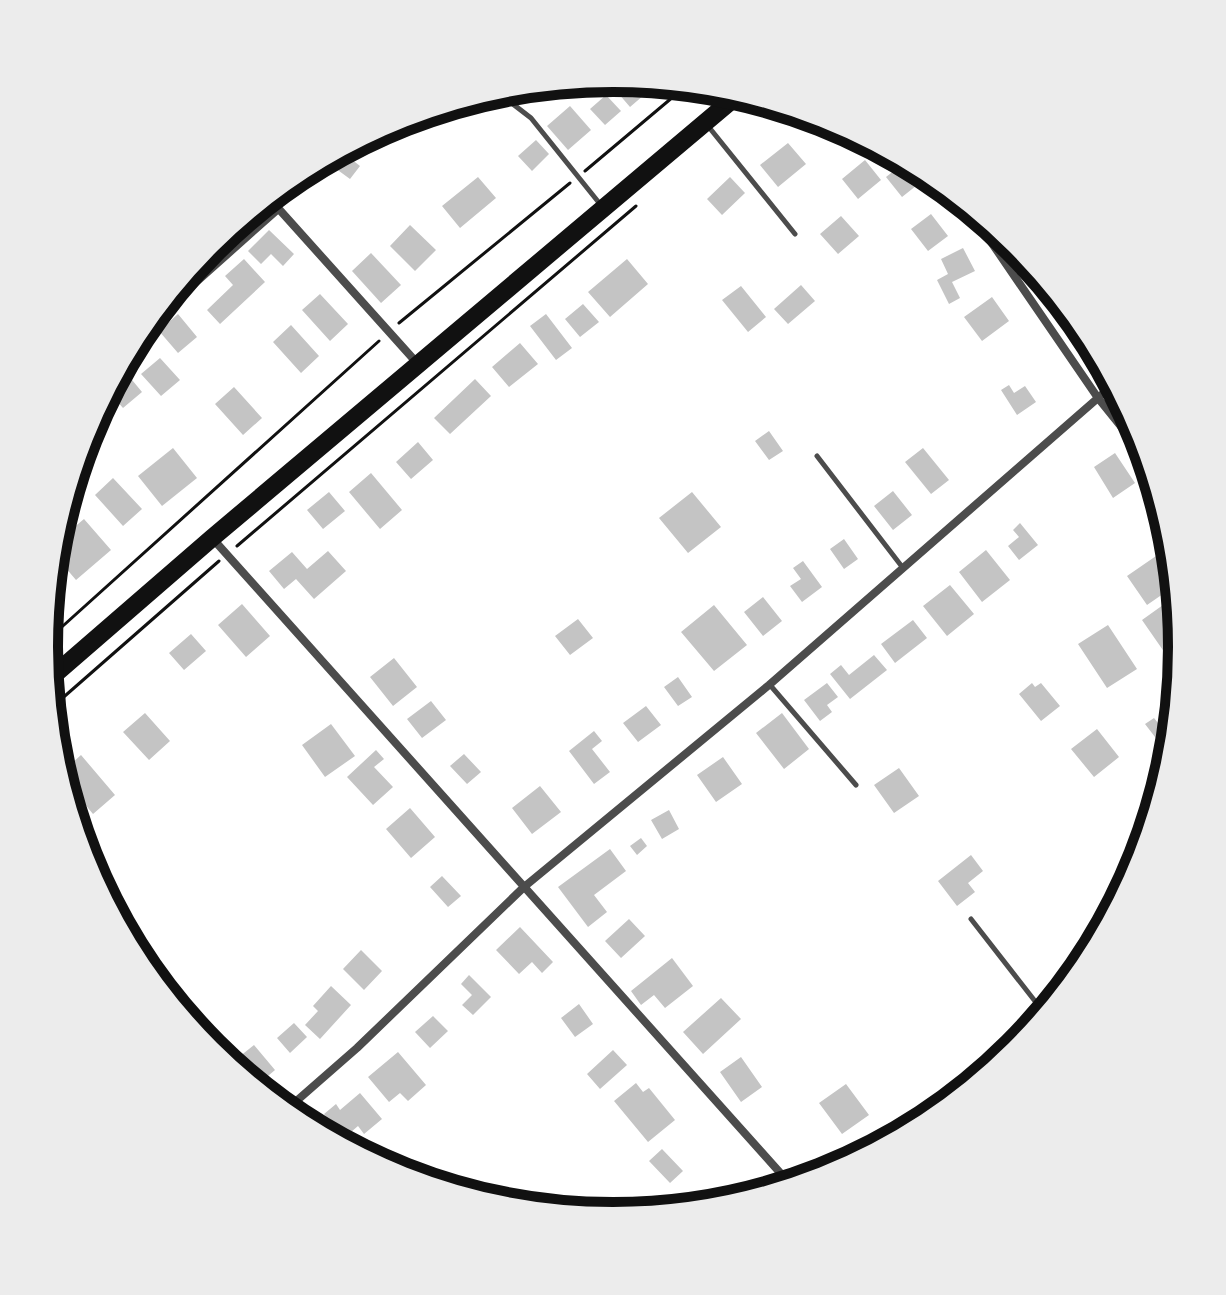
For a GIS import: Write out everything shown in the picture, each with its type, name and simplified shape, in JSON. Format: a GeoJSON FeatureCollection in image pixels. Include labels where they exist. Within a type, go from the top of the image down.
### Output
{"type":"FeatureCollection","features":[{"type":"Feature","properties":{"kind":"main road"},"geometry":{"type":"LineString","coordinates":[[59,671],[727,104]]}},
{"type":"Feature","properties":{"kind":"street"},"geometry":{"type":"LineString","coordinates":[[275,207],[418,364]]}},
{"type":"Feature","properties":{"kind":"street"},"geometry":{"type":"LineString","coordinates":[[195,283],[277,210]]}},
{"type":"Feature","properties":{"kind":"street"},"geometry":{"type":"LineString","coordinates":[[990,241],[1098,398],[1124,430]]}},
{"type":"Feature","properties":{"kind":"street"},"geometry":{"type":"LineString","coordinates":[[295,1102],[357,1048],[524,887],[769,685],[1105,392]]}},
{"type":"Feature","properties":{"kind":"street"},"geometry":{"type":"LineString","coordinates":[[212,538],[783,1176]]}},
{"type":"Feature","properties":{"kind":"lane"},"geometry":{"type":"LineString","coordinates":[[510,102],[531,118],[603,208]]}},
{"type":"Feature","properties":{"kind":"lane"},"geometry":{"type":"LineString","coordinates":[[705,123],[795,234]]}},
{"type":"Feature","properties":{"kind":"lane"},"geometry":{"type":"LineString","coordinates":[[817,456],[903,568]]}},
{"type":"Feature","properties":{"kind":"lane"},"geometry":{"type":"LineString","coordinates":[[769,685],[856,785]]}},
{"type":"Feature","properties":{"kind":"lane"},"geometry":{"type":"LineString","coordinates":[[971,919],[1037,1004]]}},
{"type":"Feature","properties":{"kind":"path"},"geometry":{"type":"LineString","coordinates":[[58,630],[389,332],[674,96]]}},
{"type":"Feature","properties":{"kind":"path"},"geometry":{"type":"LineString","coordinates":[[61,700],[562,269]]}},
{"type":"Feature","properties":{"kind":"building"},"geometry":{"type":"Polygon","coordinates":[[[617,92],[645,94],[630,107],[617,92]]]}},
{"type":"Feature","properties":{"kind":"building"},"geometry":{"type":"Polygon","coordinates":[[[606,95],[621,111],[605,125],[590,109],[606,95]]]}},
{"type":"Feature","properties":{"kind":"building"},"geometry":{"type":"Polygon","coordinates":[[[570,106],[591,130],[568,150],[547,126],[570,106]]]}},
{"type":"Feature","properties":{"kind":"building"},"geometry":{"type":"Polygon","coordinates":[[[536,140],[549,154],[532,171],[518,156],[536,140]]]}},
{"type":"Feature","properties":{"kind":"building"},"geometry":{"type":"Polygon","coordinates":[[[788,143],[806,164],[778,187],[760,165],[788,143]]]}},
{"type":"Feature","properties":{"kind":"building"},"geometry":{"type":"Polygon","coordinates":[[[351,159],[360,166],[350,179],[335,168],[351,159]]]}},
{"type":"Feature","properties":{"kind":"building"},"geometry":{"type":"Polygon","coordinates":[[[865,160],[881,180],[858,199],[842,179],[865,160]]]}},
{"type":"Feature","properties":{"kind":"building"},"geometry":{"type":"Polygon","coordinates":[[[895,170],[918,184],[902,197],[886,177],[895,170]]]}},
{"type":"Feature","properties":{"kind":"building"},"geometry":{"type":"Polygon","coordinates":[[[478,177],[496,198],[460,228],[442,206],[478,177]]]}},
{"type":"Feature","properties":{"kind":"building"},"geometry":{"type":"Polygon","coordinates":[[[730,177],[745,193],[722,215],[707,199],[730,177]]]}},
{"type":"Feature","properties":{"kind":"building"},"geometry":{"type":"Polygon","coordinates":[[[931,214],[948,236],[928,251],[911,229],[931,214]]]}},
{"type":"Feature","properties":{"kind":"building"},"geometry":{"type":"Polygon","coordinates":[[[841,216],[859,236],[838,254],[820,234],[841,216]]]}},
{"type":"Feature","properties":{"kind":"building"},"geometry":{"type":"Polygon","coordinates":[[[410,225],[436,250],[415,271],[390,246],[410,225]]]}},
{"type":"Feature","properties":{"kind":"building"},"geometry":{"type":"Polygon","coordinates":[[[269,230],[294,254],[283,266],[271,254],[261,264],[248,251],[269,230]]]}},
{"type":"Feature","properties":{"kind":"building"},"geometry":{"type":"Polygon","coordinates":[[[963,248],[975,271],[952,282],[960,298],[949,304],[937,280],[948,274],[941,259],[963,248]]]}},
{"type":"Feature","properties":{"kind":"building"},"geometry":{"type":"Polygon","coordinates":[[[371,253],[401,285],[381,303],[352,271],[371,253]]]}},
{"type":"Feature","properties":{"kind":"building"},"geometry":{"type":"Polygon","coordinates":[[[244,259],[265,282],[220,324],[207,310],[233,285],[225,276],[244,259]]]}},
{"type":"Feature","properties":{"kind":"building"},"geometry":{"type":"Polygon","coordinates":[[[627,259],[648,284],[610,317],[588,292],[627,259]]]}},
{"type":"Feature","properties":{"kind":"building"},"geometry":{"type":"Polygon","coordinates":[[[801,285],[815,301],[788,324],[774,309],[801,285]]]}},
{"type":"Feature","properties":{"kind":"building"},"geometry":{"type":"Polygon","coordinates":[[[741,286],[766,317],[748,332],[722,300],[741,286]]]}},
{"type":"Feature","properties":{"kind":"building"},"geometry":{"type":"Polygon","coordinates":[[[320,294],[348,324],[330,341],[302,310],[320,294]]]}},
{"type":"Feature","properties":{"kind":"building"},"geometry":{"type":"Polygon","coordinates":[[[992,297],[1009,321],[982,341],[964,317],[992,297]]]}},
{"type":"Feature","properties":{"kind":"building"},"geometry":{"type":"Polygon","coordinates":[[[583,304],[599,322],[580,337],[565,319],[583,304]]]}},
{"type":"Feature","properties":{"kind":"building"},"geometry":{"type":"Polygon","coordinates":[[[178,314],[197,337],[178,353],[159,331],[178,314]]]}},
{"type":"Feature","properties":{"kind":"building"},"geometry":{"type":"Polygon","coordinates":[[[546,314],[572,348],[556,360],[530,326],[546,314]]]}},
{"type":"Feature","properties":{"kind":"building"},"geometry":{"type":"Polygon","coordinates":[[[291,325],[319,356],[301,373],[273,342],[291,325]]]}},
{"type":"Feature","properties":{"kind":"building"},"geometry":{"type":"Polygon","coordinates":[[[520,343],[538,364],[509,387],[492,367],[520,343]]]}},
{"type":"Feature","properties":{"kind":"building"},"geometry":{"type":"Polygon","coordinates":[[[160,358],[180,380],[161,396],[141,374],[160,358]]]}},
{"type":"Feature","properties":{"kind":"building"},"geometry":{"type":"Polygon","coordinates":[[[129,376],[142,392],[123,408],[116,400],[129,376]]]}},
{"type":"Feature","properties":{"kind":"building"},"geometry":{"type":"Polygon","coordinates":[[[475,379],[491,396],[450,434],[434,418],[475,379]]]}},
{"type":"Feature","properties":{"kind":"building"},"geometry":{"type":"Polygon","coordinates":[[[1009,385],[1014,393],[1025,386],[1036,402],[1017,415],[1001,390],[1009,385]]]}},
{"type":"Feature","properties":{"kind":"building"},"geometry":{"type":"Polygon","coordinates":[[[234,387],[262,418],[243,435],[215,404],[234,387]]]}},
{"type":"Feature","properties":{"kind":"building"},"geometry":{"type":"Polygon","coordinates":[[[769,431],[783,451],[769,460],[755,441],[769,431]]]}},
{"type":"Feature","properties":{"kind":"building"},"geometry":{"type":"Polygon","coordinates":[[[418,442],[433,460],[411,479],[396,462],[418,442]]]}},
{"type":"Feature","properties":{"kind":"building"},"geometry":{"type":"Polygon","coordinates":[[[173,448],[197,478],[162,506],[138,476],[173,448]]]}},
{"type":"Feature","properties":{"kind":"building"},"geometry":{"type":"Polygon","coordinates":[[[923,448],[949,480],[931,494],[905,462],[923,448]]]}},
{"type":"Feature","properties":{"kind":"building"},"geometry":{"type":"Polygon","coordinates":[[[1115,453],[1135,483],[1113,498],[1094,467],[1115,453]]]}},
{"type":"Feature","properties":{"kind":"building"},"geometry":{"type":"Polygon","coordinates":[[[371,473],[402,510],[380,529],[349,492],[371,473]]]}},
{"type":"Feature","properties":{"kind":"building"},"geometry":{"type":"Polygon","coordinates":[[[113,478],[142,509],[123,526],[95,495],[113,478]]]}},
{"type":"Feature","properties":{"kind":"building"},"geometry":{"type":"Polygon","coordinates":[[[893,491],[912,515],[893,530],[874,506],[893,491]]]}},
{"type":"Feature","properties":{"kind":"building"},"geometry":{"type":"Polygon","coordinates":[[[329,492],[345,511],[323,529],[307,510],[329,492]]]}},
{"type":"Feature","properties":{"kind":"building"},"geometry":{"type":"Polygon","coordinates":[[[692,492],[721,527],[688,553],[659,518],[692,492]]]}},
{"type":"Feature","properties":{"kind":"building"},"geometry":{"type":"Polygon","coordinates":[[[84,519],[111,550],[76,580],[64,566],[71,530],[84,519]]]}},
{"type":"Feature","properties":{"kind":"building"},"geometry":{"type":"Polygon","coordinates":[[[1020,523],[1038,545],[1019,560],[1008,546],[1019,537],[1013,530],[1020,523]]]}},
{"type":"Feature","properties":{"kind":"building"},"geometry":{"type":"Polygon","coordinates":[[[844,539],[858,559],[844,569],[830,549],[844,539]]]}},
{"type":"Feature","properties":{"kind":"building"},"geometry":{"type":"Polygon","coordinates":[[[986,550],[1010,580],[982,602],[959,572],[986,550]]]}},
{"type":"Feature","properties":{"kind":"building"},"geometry":{"type":"Polygon","coordinates":[[[328,551],[346,571],[314,599],[296,579],[284,589],[269,571],[292,552],[307,569],[328,551]]]}},
{"type":"Feature","properties":{"kind":"building"},"geometry":{"type":"Polygon","coordinates":[[[1159,554],[1165,593],[1147,605],[1127,576],[1159,554]]]}},
{"type":"Feature","properties":{"kind":"building"},"geometry":{"type":"Polygon","coordinates":[[[803,561],[822,587],[802,602],[790,586],[801,579],[793,568],[803,561]]]}},
{"type":"Feature","properties":{"kind":"building"},"geometry":{"type":"Polygon","coordinates":[[[950,585],[974,614],[947,636],[923,606],[950,585]]]}},
{"type":"Feature","properties":{"kind":"building"},"geometry":{"type":"Polygon","coordinates":[[[763,597],[782,621],[763,636],[744,612],[763,597]]]}},
{"type":"Feature","properties":{"kind":"building"},"geometry":{"type":"Polygon","coordinates":[[[1166,603],[1168,655],[1167,656],[1142,620],[1166,603]]]}},
{"type":"Feature","properties":{"kind":"building"},"geometry":{"type":"Polygon","coordinates":[[[242,604],[270,636],[246,657],[218,625],[242,604]]]}},
{"type":"Feature","properties":{"kind":"building"},"geometry":{"type":"Polygon","coordinates":[[[714,605],[747,645],[714,671],[681,632],[714,605]]]}},
{"type":"Feature","properties":{"kind":"building"},"geometry":{"type":"Polygon","coordinates":[[[578,619],[593,638],[570,655],[555,636],[578,619]]]}},
{"type":"Feature","properties":{"kind":"building"},"geometry":{"type":"Polygon","coordinates":[[[913,620],[927,638],[895,663],[881,644],[913,620]]]}},
{"type":"Feature","properties":{"kind":"building"},"geometry":{"type":"Polygon","coordinates":[[[1108,625],[1137,669],[1107,688],[1078,644],[1108,625]]]}},
{"type":"Feature","properties":{"kind":"building"},"geometry":{"type":"Polygon","coordinates":[[[191,634],[206,651],[184,670],[169,653],[191,634]]]}},
{"type":"Feature","properties":{"kind":"building"},"geometry":{"type":"Polygon","coordinates":[[[874,655],[887,670],[850,699],[830,674],[841,665],[849,675],[874,655]]]}},
{"type":"Feature","properties":{"kind":"building"},"geometry":{"type":"Polygon","coordinates":[[[394,658],[417,687],[393,706],[370,677],[394,658]]]}},
{"type":"Feature","properties":{"kind":"building"},"geometry":{"type":"Polygon","coordinates":[[[678,677],[692,697],[678,706],[664,687],[678,677]]]}},
{"type":"Feature","properties":{"kind":"building"},"geometry":{"type":"Polygon","coordinates":[[[827,683],[838,697],[827,705],[832,712],[820,721],[804,700],[827,683]]]}},
{"type":"Feature","properties":{"kind":"building"},"geometry":{"type":"Polygon","coordinates":[[[1032,683],[1035,687],[1041,683],[1060,706],[1041,721],[1019,694],[1032,683]]]}},
{"type":"Feature","properties":{"kind":"building"},"geometry":{"type":"Polygon","coordinates":[[[431,701],[446,720],[422,738],[407,719],[431,701]]]}},
{"type":"Feature","properties":{"kind":"building"},"geometry":{"type":"Polygon","coordinates":[[[646,706],[661,725],[638,742],[623,723],[646,706]]]}},
{"type":"Feature","properties":{"kind":"building"},"geometry":{"type":"Polygon","coordinates":[[[145,713],[170,741],[149,760],[123,732],[145,713]]]}},
{"type":"Feature","properties":{"kind":"building"},"geometry":{"type":"Polygon","coordinates":[[[782,713],[809,749],[784,769],[756,733],[782,713]]]}},
{"type":"Feature","properties":{"kind":"building"},"geometry":{"type":"Polygon","coordinates":[[[1154,718],[1158,723],[1163,719],[1159,743],[1145,724],[1154,718]]]}},
{"type":"Feature","properties":{"kind":"building"},"geometry":{"type":"Polygon","coordinates":[[[331,724],[355,756],[325,777],[302,745],[331,724]]]}},
{"type":"Feature","properties":{"kind":"building"},"geometry":{"type":"Polygon","coordinates":[[[1097,729],[1119,757],[1094,777],[1071,749],[1097,729]]]}},
{"type":"Feature","properties":{"kind":"building"},"geometry":{"type":"Polygon","coordinates":[[[594,731],[602,741],[592,749],[610,772],[594,784],[569,751],[594,731]]]}},
{"type":"Feature","properties":{"kind":"building"},"geometry":{"type":"Polygon","coordinates":[[[376,750],[384,759],[374,767],[393,787],[373,805],[347,777],[376,750]]]}},
{"type":"Feature","properties":{"kind":"building"},"geometry":{"type":"Polygon","coordinates":[[[464,754],[481,772],[467,784],[450,766],[464,754]]]}},
{"type":"Feature","properties":{"kind":"building"},"geometry":{"type":"Polygon","coordinates":[[[81,755],[115,795],[93,814],[79,797],[71,764],[81,755]]]}},
{"type":"Feature","properties":{"kind":"building"},"geometry":{"type":"Polygon","coordinates":[[[723,757],[742,784],[716,802],[697,775],[723,757]]]}},
{"type":"Feature","properties":{"kind":"building"},"geometry":{"type":"Polygon","coordinates":[[[899,768],[919,796],[894,813],[874,785],[899,768]]]}},
{"type":"Feature","properties":{"kind":"building"},"geometry":{"type":"Polygon","coordinates":[[[540,786],[561,812],[532,834],[512,808],[540,786]]]}},
{"type":"Feature","properties":{"kind":"building"},"geometry":{"type":"Polygon","coordinates":[[[410,808],[435,837],[411,858],[386,829],[410,808]]]}},
{"type":"Feature","properties":{"kind":"building"},"geometry":{"type":"Polygon","coordinates":[[[669,810],[679,829],[662,839],[651,820],[669,810]]]}},
{"type":"Feature","properties":{"kind":"building"},"geometry":{"type":"Polygon","coordinates":[[[641,838],[647,846],[637,855],[630,846],[641,838]]]}},
{"type":"Feature","properties":{"kind":"building"},"geometry":{"type":"Polygon","coordinates":[[[610,849],[626,871],[594,895],[607,912],[588,927],[558,887],[610,849]]]}},
{"type":"Feature","properties":{"kind":"building"},"geometry":{"type":"Polygon","coordinates":[[[971,855],[983,871],[968,883],[975,892],[957,906],[938,881],[971,855]]]}},
{"type":"Feature","properties":{"kind":"building"},"geometry":{"type":"Polygon","coordinates":[[[442,876],[461,896],[448,907],[430,887],[442,876]]]}},
{"type":"Feature","properties":{"kind":"building"},"geometry":{"type":"Polygon","coordinates":[[[629,919],[645,936],[621,958],[605,941],[629,919]]]}},
{"type":"Feature","properties":{"kind":"building"},"geometry":{"type":"Polygon","coordinates":[[[520,927],[553,962],[542,973],[532,962],[519,974],[496,950],[520,927]]]}},
{"type":"Feature","properties":{"kind":"building"},"geometry":{"type":"Polygon","coordinates":[[[361,950],[382,971],[364,990],[343,969],[361,950]]]}},
{"type":"Feature","properties":{"kind":"building"},"geometry":{"type":"Polygon","coordinates":[[[672,958],[693,986],[665,1008],[654,995],[641,1005],[631,991],[672,958]]]}},
{"type":"Feature","properties":{"kind":"building"},"geometry":{"type":"Polygon","coordinates":[[[469,975],[491,997],[473,1015],[462,1005],[472,995],[461,984],[469,975]]]}},
{"type":"Feature","properties":{"kind":"building"},"geometry":{"type":"Polygon","coordinates":[[[331,986],[351,1005],[320,1039],[305,1025],[318,1011],[313,1006],[331,986]]]}},
{"type":"Feature","properties":{"kind":"building"},"geometry":{"type":"Polygon","coordinates":[[[721,998],[741,1019],[703,1054],[683,1032],[721,998]]]}},
{"type":"Feature","properties":{"kind":"building"},"geometry":{"type":"Polygon","coordinates":[[[579,1004],[593,1024],[575,1037],[561,1018],[579,1004]]]}},
{"type":"Feature","properties":{"kind":"building"},"geometry":{"type":"Polygon","coordinates":[[[433,1016],[448,1031],[430,1048],[415,1032],[433,1016]]]}},
{"type":"Feature","properties":{"kind":"building"},"geometry":{"type":"Polygon","coordinates":[[[294,1023],[307,1037],[290,1053],[277,1038],[294,1023]]]}},
{"type":"Feature","properties":{"kind":"building"},"geometry":{"type":"Polygon","coordinates":[[[254,1045],[275,1070],[264,1079],[239,1057],[254,1045]]]}},
{"type":"Feature","properties":{"kind":"building"},"geometry":{"type":"Polygon","coordinates":[[[613,1050],[627,1065],[600,1089],[587,1074],[613,1050]]]}},
{"type":"Feature","properties":{"kind":"building"},"geometry":{"type":"Polygon","coordinates":[[[398,1052],[426,1085],[408,1101],[400,1093],[389,1102],[368,1077],[398,1052]]]}},
{"type":"Feature","properties":{"kind":"building"},"geometry":{"type":"Polygon","coordinates":[[[741,1057],[762,1087],[741,1102],[720,1072],[741,1057]]]}},
{"type":"Feature","properties":{"kind":"building"},"geometry":{"type":"Polygon","coordinates":[[[636,1083],[643,1092],[649,1088],[675,1120],[648,1142],[614,1101],[636,1083]]]}},
{"type":"Feature","properties":{"kind":"building"},"geometry":{"type":"Polygon","coordinates":[[[846,1084],[869,1115],[842,1134],[819,1103],[846,1084]]]}},
{"type":"Feature","properties":{"kind":"building"},"geometry":{"type":"Polygon","coordinates":[[[360,1093],[382,1119],[364,1134],[358,1126],[348,1135],[336,1129],[324,1114],[336,1104],[340,1110],[360,1093]]]}},
{"type":"Feature","properties":{"kind":"building"},"geometry":{"type":"Polygon","coordinates":[[[662,1149],[683,1171],[670,1183],[649,1161],[662,1149]]]}}]}
